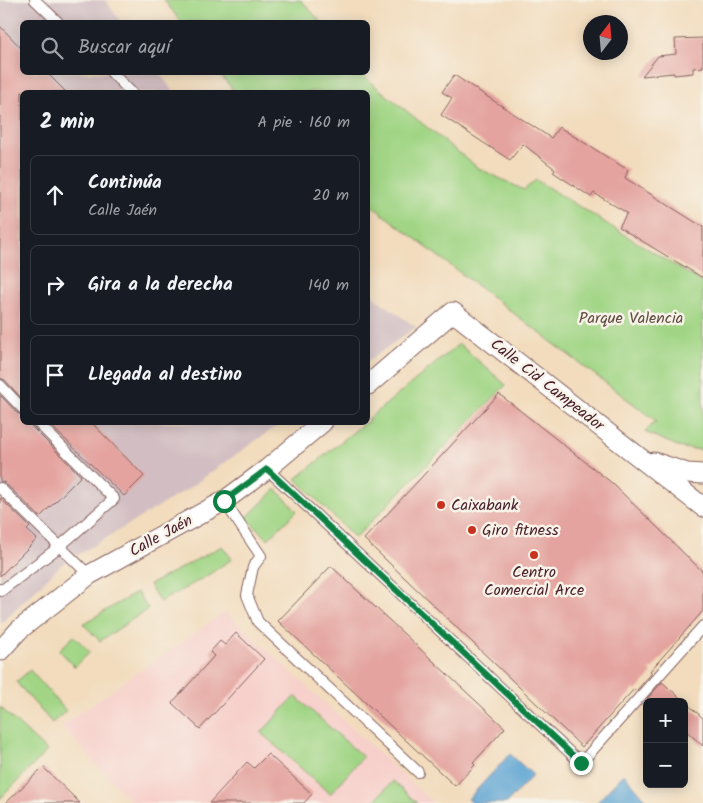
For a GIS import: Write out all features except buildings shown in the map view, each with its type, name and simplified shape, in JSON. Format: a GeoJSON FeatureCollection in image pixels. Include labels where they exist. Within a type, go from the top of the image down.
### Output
{"type":"FeatureCollection","features":[{"type":"Feature","properties":{"kind":"street","name":"Calle Cid Campeador"},"geometry":{"type":"LineString","coordinates":[[370,383],[453,312],[703,507]]}},
{"type":"Feature","properties":{"kind":"street","name":"Calle Jaén"},"geometry":{"type":"LineString","coordinates":[[0,651],[19,630],[89,576],[224,501],[267,469],[318,425]]}},
{"type":"Feature","properties":{"kind":"street"},"geometry":{"type":"LineString","coordinates":[[642,458],[687,473],[703,474]]}},
{"type":"Feature","properties":{"kind":"lane"},"geometry":{"type":"LineString","coordinates":[[35,0],[56,20]]}},
{"type":"Feature","properties":{"kind":"lane"},"geometry":{"type":"LineString","coordinates":[[114,75],[130,90]]}},
{"type":"Feature","properties":{"kind":"lane"},"geometry":{"type":"LineString","coordinates":[[0,385],[20,406]]}},
{"type":"Feature","properties":{"kind":"lane"},"geometry":{"type":"LineString","coordinates":[[0,589],[59,547],[114,499],[40,425]]}},
{"type":"Feature","properties":{"kind":"lane"},"geometry":{"type":"LineString","coordinates":[[267,469],[581,763],[703,626]]}},
{"type":"Feature","properties":{"kind":"lane"},"geometry":{"type":"LineString","coordinates":[[0,488],[89,576]]}},
{"type":"Feature","properties":{"kind":"lane"},"geometry":{"type":"LineString","coordinates":[[224,501],[261,556],[253,567],[247,595],[258,622],[418,772]]}},
{"type":"Feature","properties":{"kind":"shaded area"},"geometry":{"type":"Polygon","coordinates":[[[0,0],[105,0],[120,20],[20,20],[20,75],[161,75],[172,90],[20,90],[20,425],[278,425],[186,490],[61,565],[0,624],[0,0]]]}},
{"type":"Feature","properties":{"kind":"shaded area"},"geometry":{"type":"Polygon","coordinates":[[[370,294],[416,327],[370,360],[370,294]]]}},
{"type":"Feature","properties":{"kind":"shaded area"},"geometry":{"type":"Polygon","coordinates":[[[225,612],[433,803],[132,803],[61,726],[225,612]]]}},
{"type":"Feature","properties":{"kind":"green space"},"geometry":{"type":"Polygon","coordinates":[[[164,0],[301,0],[319,20],[179,20],[164,0]]]}},
{"type":"Feature","properties":{"kind":"green space","name":"Parque Valencia"},"geometry":{"type":"Polygon","coordinates":[[[221,75],[362,75],[478,168],[524,190],[536,180],[703,283],[703,450],[682,448],[645,432],[656,421],[370,205],[370,90],[233,90],[221,75]]]}},
{"type":"Feature","properties":{"kind":"green space"},"geometry":{"type":"Polygon","coordinates":[[[459,344],[506,385],[355,538],[296,479],[362,425],[370,425],[370,417],[459,344]]]}},
{"type":"Feature","properties":{"kind":"green space"},"geometry":{"type":"Polygon","coordinates":[[[276,489],[297,511],[268,539],[246,518],[276,489]]]}},
{"type":"Feature","properties":{"kind":"green space"},"geometry":{"type":"Polygon","coordinates":[[[222,546],[232,559],[205,577],[160,602],[149,585],[222,546]]]}},
{"type":"Feature","properties":{"kind":"green space"},"geometry":{"type":"Polygon","coordinates":[[[137,592],[148,609],[100,641],[83,624],[137,592]]]}},
{"type":"Feature","properties":{"kind":"green space"},"geometry":{"type":"Polygon","coordinates":[[[74,636],[90,652],[75,667],[59,650],[74,636]]]}},
{"type":"Feature","properties":{"kind":"green space"},"geometry":{"type":"Polygon","coordinates":[[[30,670],[66,711],[52,723],[16,682],[30,670]]]}},
{"type":"Feature","properties":{"kind":"green space"},"geometry":{"type":"Polygon","coordinates":[[[295,696],[363,757],[330,794],[261,733],[295,696]]]}},
{"type":"Feature","properties":{"kind":"green space"},"geometry":{"type":"Polygon","coordinates":[[[0,707],[47,751],[0,799],[0,707]]]}},
{"type":"Feature","properties":{"kind":"green space"},"geometry":{"type":"Polygon","coordinates":[[[393,781],[417,803],[372,803],[393,781]]]}},
{"type":"Feature","properties":{"kind":"water"},"geometry":{"type":"Polygon","coordinates":[[[510,754],[533,775],[507,803],[472,803],[468,799],[510,754]]]}},
{"type":"Feature","properties":{"kind":"water"},"geometry":{"type":"Polygon","coordinates":[[[624,774],[649,803],[596,803],[624,774]]]}},
{"type":"Feature","properties":{"kind":"place","name":"Caixabank"},"geometry":{"type":"Point","coordinates":[441,505]}},
{"type":"Feature","properties":{"kind":"place","name":"Giro fitness"},"geometry":{"type":"Point","coordinates":[472,530]}},
{"type":"Feature","properties":{"kind":"place","name":"Centro Comercial Arce"},"geometry":{"type":"Point","coordinates":[534,555]}},
{"type":"Feature","properties":{"kind":"route"},"geometry":{"type":"LineString","coordinates":[[224,501],[267,469],[581,763]]}}]}
